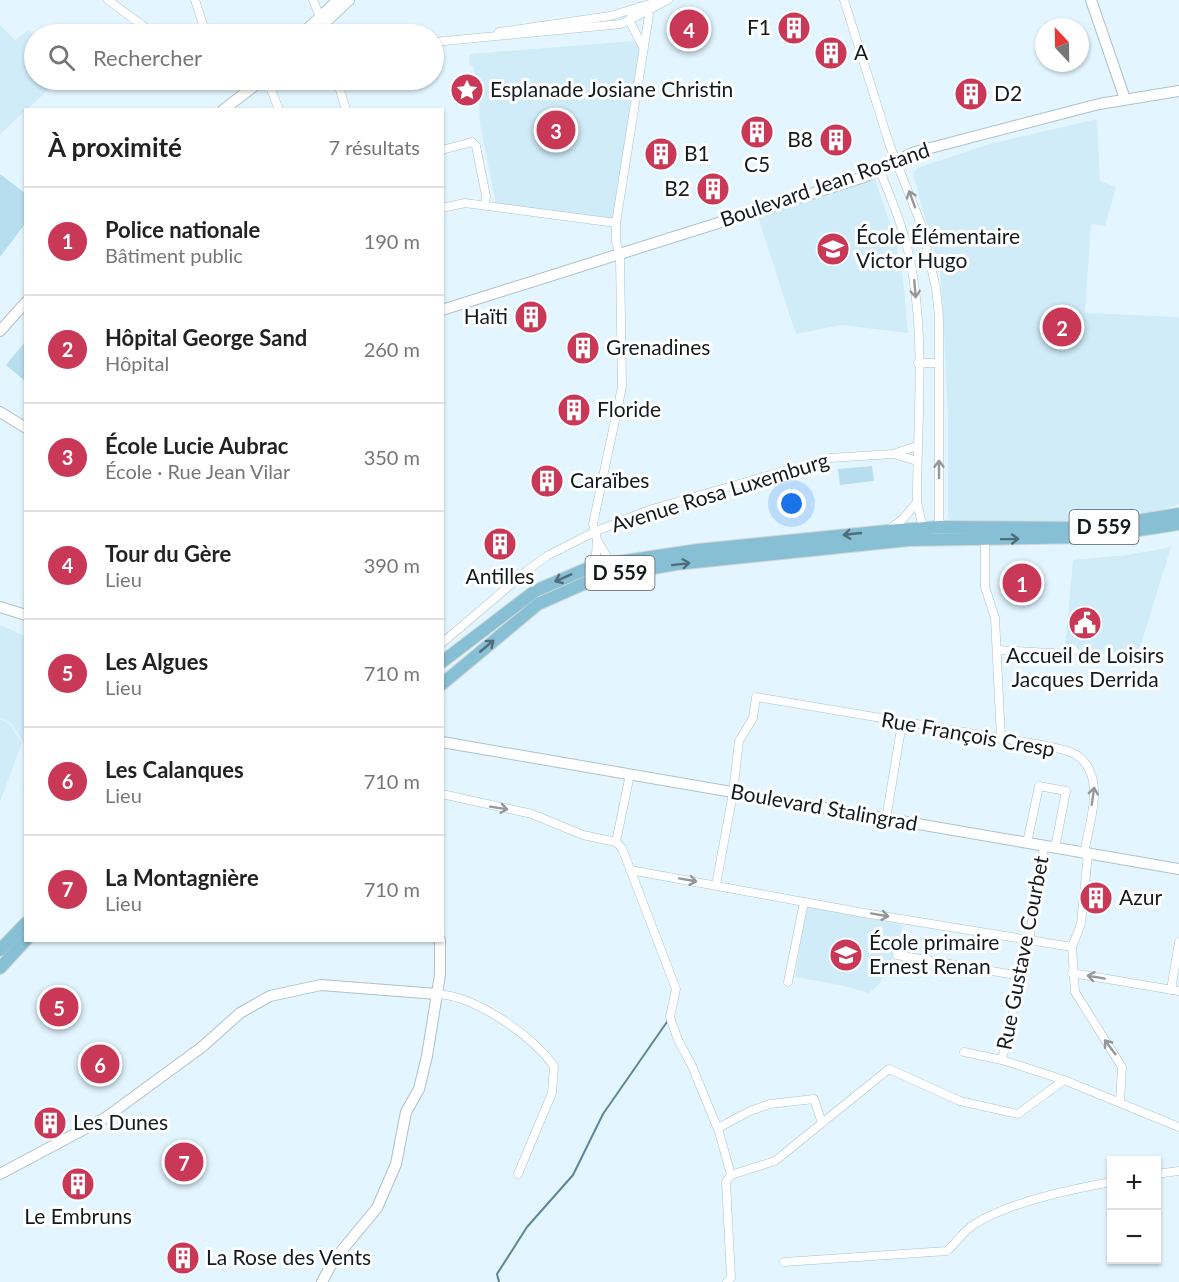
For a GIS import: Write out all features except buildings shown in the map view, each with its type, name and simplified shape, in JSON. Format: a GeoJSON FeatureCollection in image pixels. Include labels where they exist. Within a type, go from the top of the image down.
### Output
{"type":"FeatureCollection","features":[{"type":"Feature","properties":{"kind":"main road","name":"D 559"},"geometry":{"type":"LineString","coordinates":[[985,533],[1093,528],[1179,514]]}},
{"type":"Feature","properties":{"kind":"main road","name":"D 559"},"geometry":{"type":"LineString","coordinates":[[444,660],[535,591],[595,566],[611,563],[698,550],[887,531],[1094,537],[1179,524]]}},
{"type":"Feature","properties":{"kind":"main road","name":"D 559"},"geometry":{"type":"LineString","coordinates":[[444,682],[538,604],[586,582],[676,564],[909,540],[933,532]]}},
{"type":"Feature","properties":{"kind":"main road"},"geometry":{"type":"LineString","coordinates":[[0,950],[24,925]]}},
{"type":"Feature","properties":{"kind":"main road"},"geometry":{"type":"LineString","coordinates":[[0,968],[24,942]]}},
{"type":"Feature","properties":{"kind":"street"},"geometry":{"type":"LineString","coordinates":[[108,0],[140,24]]}},
{"type":"Feature","properties":{"kind":"street"},"geometry":{"type":"LineString","coordinates":[[195,0],[203,24]]}},
{"type":"Feature","properties":{"kind":"street"},"geometry":{"type":"LineString","coordinates":[[314,0],[322,24]]}},
{"type":"Feature","properties":{"kind":"street"},"geometry":{"type":"LineString","coordinates":[[324,24],[338,0]]}},
{"type":"Feature","properties":{"kind":"street"},"geometry":{"type":"LineString","coordinates":[[325,24],[349,0]]}},
{"type":"Feature","properties":{"kind":"street"},"geometry":{"type":"LineString","coordinates":[[495,34],[507,29],[599,18],[667,0]]}},
{"type":"Feature","properties":{"kind":"street"},"geometry":{"type":"LineString","coordinates":[[444,41],[630,22],[667,0]]}},
{"type":"Feature","properties":{"kind":"street"},"geometry":{"type":"LineString","coordinates":[[844,0],[896,162],[914,206],[929,254],[939,317],[933,532]]}},
{"type":"Feature","properties":{"kind":"street"},"geometry":{"type":"LineString","coordinates":[[1090,0],[1125,99]]}},
{"type":"Feature","properties":{"kind":"street"},"geometry":{"type":"LineString","coordinates":[[636,8],[648,12]]}},
{"type":"Feature","properties":{"kind":"street"},"geometry":{"type":"LineString","coordinates":[[630,22],[636,8]]}},
{"type":"Feature","properties":{"kind":"street"},"geometry":{"type":"LineString","coordinates":[[611,563],[594,532],[594,516],[622,387],[620,256],[616,222],[648,12]]}},
{"type":"Feature","properties":{"kind":"street"},"geometry":{"type":"LineString","coordinates":[[630,22],[644,48]]}},
{"type":"Feature","properties":{"kind":"street"},"geometry":{"type":"LineString","coordinates":[[1099,104],[1113,90],[1118,76]]}},
{"type":"Feature","properties":{"kind":"street"},"geometry":{"type":"LineString","coordinates":[[218,108],[244,90]]}},
{"type":"Feature","properties":{"kind":"street"},"geometry":{"type":"LineString","coordinates":[[225,108],[247,90]]}},
{"type":"Feature","properties":{"kind":"street"},"geometry":{"type":"LineString","coordinates":[[271,90],[278,108]]}},
{"type":"Feature","properties":{"kind":"street"},"geometry":{"type":"LineString","coordinates":[[340,90],[345,108]]}},
{"type":"Feature","properties":{"kind":"street","name":"Boulevard Jean Rostand"},"geometry":{"type":"LineString","coordinates":[[444,309],[620,256],[880,171],[915,152],[1099,104],[1179,91]]}},
{"type":"Feature","properties":{"kind":"street"},"geometry":{"type":"LineString","coordinates":[[444,149],[466,142],[472,142],[476,146],[486,196],[485,205]]}},
{"type":"Feature","properties":{"kind":"street"},"geometry":{"type":"LineString","coordinates":[[880,171],[904,238],[913,276],[918,363],[917,502],[933,532]]}},
{"type":"Feature","properties":{"kind":"street"},"geometry":{"type":"LineString","coordinates":[[444,208],[465,203],[616,222]]}},
{"type":"Feature","properties":{"kind":"street"},"geometry":{"type":"LineString","coordinates":[[0,320],[24,293]]}},
{"type":"Feature","properties":{"kind":"street"},"geometry":{"type":"LineString","coordinates":[[0,331],[24,304]]}},
{"type":"Feature","properties":{"kind":"street"},"geometry":{"type":"LineString","coordinates":[[918,363],[938,363]]}},
{"type":"Feature","properties":{"kind":"street"},"geometry":{"type":"LineString","coordinates":[[0,412],[24,427]]}},
{"type":"Feature","properties":{"kind":"street","name":"Avenue Rosa Luxemburg"},"geometry":{"type":"LineString","coordinates":[[444,641],[547,556],[594,532],[686,499],[830,458],[893,454],[917,446]]}},
{"type":"Feature","properties":{"kind":"street","name":"Avenue Rosa Luxemburg"},"geometry":{"type":"LineString","coordinates":[[893,454],[917,461]]}},
{"type":"Feature","properties":{"kind":"street"},"geometry":{"type":"LineString","coordinates":[[887,531],[903,519],[917,502]]}},
{"type":"Feature","properties":{"kind":"street"},"geometry":{"type":"LineString","coordinates":[[985,533],[985,587],[995,618],[1001,739]]}},
{"type":"Feature","properties":{"kind":"street"},"geometry":{"type":"LineString","coordinates":[[595,566],[597,540]]}},
{"type":"Feature","properties":{"kind":"street"},"geometry":{"type":"LineString","coordinates":[[0,607],[24,614]]}},
{"type":"Feature","properties":{"kind":"street"},"geometry":{"type":"LineString","coordinates":[[997,650],[1067,654],[1074,650]]}},
{"type":"Feature","properties":{"kind":"street","name":"Rue François Cresp"},"geometry":{"type":"LineString","coordinates":[[733,793],[739,741],[753,718],[756,697],[1001,739],[1076,755],[1090,769],[1095,787],[1086,854],[1081,924],[1072,947],[1072,973],[1075,992],[1122,1067],[1120,1102]]}},
{"type":"Feature","properties":{"kind":"street"},"geometry":{"type":"LineString","coordinates":[[886,819],[902,723]]}},
{"type":"Feature","properties":{"kind":"street","name":"Boulevard Stalingrad"},"geometry":{"type":"LineString","coordinates":[[444,736],[469,746]]}},
{"type":"Feature","properties":{"kind":"street","name":"Boulevard Stalingrad"},"geometry":{"type":"LineString","coordinates":[[444,742],[1179,869]]}},
{"type":"Feature","properties":{"kind":"street"},"geometry":{"type":"LineString","coordinates":[[616,842],[630,774]]}},
{"type":"Feature","properties":{"kind":"street","name":"Rue Gustave Courbet"},"geometry":{"type":"LineString","coordinates":[[1002,1060],[1050,847],[1066,790],[1039,786],[1027,843]]}},
{"type":"Feature","properties":{"kind":"street"},"geometry":{"type":"LineString","coordinates":[[716,885],[733,793]]}},
{"type":"Feature","properties":{"kind":"street"},"geometry":{"type":"LineString","coordinates":[[444,794],[532,814],[583,835],[616,842],[622,848],[676,989],[670,1017],[718,1128],[731,1175]]}},
{"type":"Feature","properties":{"kind":"street"},"geometry":{"type":"LineString","coordinates":[[630,870],[1072,947]]}},
{"type":"Feature","properties":{"kind":"street"},"geometry":{"type":"LineString","coordinates":[[788,982],[804,902]]}},
{"type":"Feature","properties":{"kind":"street"},"geometry":{"type":"LineString","coordinates":[[322,1282],[333,1262],[377,1208],[396,1164],[406,1112],[419,1089],[428,1056],[437,993],[440,942]]}},
{"type":"Feature","properties":{"kind":"street"},"geometry":{"type":"LineString","coordinates":[[1072,973],[1175,990],[1179,942]]}},
{"type":"Feature","properties":{"kind":"street"},"geometry":{"type":"LineString","coordinates":[[897,955],[1022,976]]}},
{"type":"Feature","properties":{"kind":"street"},"geometry":{"type":"LineString","coordinates":[[0,1174],[105,1118],[190,1057],[240,1013],[270,996],[321,985],[456,996],[496,1016],[546,1055],[554,1065],[552,1092],[518,1174]]}},
{"type":"Feature","properties":{"kind":"street"},"geometry":{"type":"LineString","coordinates":[[964,1052],[1002,1060],[1064,1080],[1179,1127]]}},
{"type":"Feature","properties":{"kind":"street"},"geometry":{"type":"LineString","coordinates":[[727,1282],[731,1278],[726,1182],[731,1175],[775,1161],[889,1069],[960,1101],[1018,1114],[1064,1080]]}},
{"type":"Feature","properties":{"kind":"street"},"geometry":{"type":"LineString","coordinates":[[718,1128],[750,1111],[770,1104],[814,1099],[822,1123]]}},
{"type":"Feature","properties":{"kind":"street"},"geometry":{"type":"LineString","coordinates":[[1161,1173],[1179,1170]]}},
{"type":"Feature","properties":{"kind":"street"},"geometry":{"type":"LineString","coordinates":[[784,1262],[947,1251],[967,1229],[982,1220],[1048,1196],[1107,1183]]}},
{"type":"Feature","properties":{"kind":"shaded area"},"geometry":{"type":"Polygon","coordinates":[[[0,25],[15,40],[24,34],[24,90],[48,90],[28,108],[24,108],[24,112],[0,134],[0,25]]]}},
{"type":"Feature","properties":{"kind":"shaded area"},"geometry":{"type":"Polygon","coordinates":[[[633,41],[644,48],[616,223],[496,204],[480,124],[479,97],[469,54],[633,41]]]}},
{"type":"Feature","properties":{"kind":"shaded area"},"geometry":{"type":"Polygon","coordinates":[[[1097,119],[1100,181],[1116,187],[1105,226],[1091,224],[1085,313],[1179,317],[1179,504],[1162,510],[1090,522],[951,521],[948,517],[948,415],[940,271],[913,174],[917,168],[989,144],[1097,119]]]}},
{"type":"Feature","properties":{"kind":"shaded area","name":"École Élémentaire Victor Hugo"},"geometry":{"type":"Polygon","coordinates":[[[873,173],[895,239],[903,278],[908,333],[842,325],[796,334],[756,211],[873,173]]]}},
{"type":"Feature","properties":{"kind":"shaded area"},"geometry":{"type":"Polygon","coordinates":[[[0,174],[24,192],[24,225],[0,257],[0,174]]]}},
{"type":"Feature","properties":{"kind":"shaded area"},"geometry":{"type":"Polygon","coordinates":[[[24,343],[24,380],[6,365],[24,343]]]}},
{"type":"Feature","properties":{"kind":"shaded area"},"geometry":{"type":"Polygon","coordinates":[[[872,466],[874,481],[840,485],[838,469],[872,466]]]}},
{"type":"Feature","properties":{"kind":"shaded area"},"geometry":{"type":"Polygon","coordinates":[[[1171,547],[1138,654],[1065,648],[1073,560],[1128,555],[1171,547]]]}},
{"type":"Feature","properties":{"kind":"shaded area"},"geometry":{"type":"Polygon","coordinates":[[[0,625],[24,636],[24,743],[11,723],[0,718],[0,625]]]}},
{"type":"Feature","properties":{"kind":"shaded area"},"geometry":{"type":"Polygon","coordinates":[[[0,719],[9,723],[22,743],[0,802],[0,719]]]}},
{"type":"Feature","properties":{"kind":"shaded area","name":"École primaire Ernest Renan"},"geometry":{"type":"Polygon","coordinates":[[[807,906],[903,925],[899,947],[879,984],[869,993],[795,977],[807,906]]]}},
{"type":"Feature","properties":{"kind":"waterway"},"geometry":{"type":"LineString","coordinates":[[499,1282],[497,1274],[527,1227],[573,1175],[603,1114],[669,1019]]}},
{"type":"Feature","properties":{"kind":"place","name":"F1"},"geometry":{"type":"Point","coordinates":[794,28]}},
{"type":"Feature","properties":{"kind":"place","name":"Tour du Gère"},"geometry":{"type":"Point","coordinates":[689,29]}},
{"type":"Feature","properties":{"kind":"place","name":"A"},"geometry":{"type":"Point","coordinates":[831,53]}},
{"type":"Feature","properties":{"kind":"place","name":"Esplanade Josiane Christin"},"geometry":{"type":"Point","coordinates":[467,90]}},
{"type":"Feature","properties":{"kind":"place","name":"D2"},"geometry":{"type":"Point","coordinates":[971,94]}},
{"type":"Feature","properties":{"kind":"place","name":"École Lucie Aubrac"},"geometry":{"type":"Point","coordinates":[556,130]}},
{"type":"Feature","properties":{"kind":"place","name":"C5"},"geometry":{"type":"Point","coordinates":[757,132]}},
{"type":"Feature","properties":{"kind":"place","name":"B8"},"geometry":{"type":"Point","coordinates":[836,140]}},
{"type":"Feature","properties":{"kind":"place","name":"B1"},"geometry":{"type":"Point","coordinates":[661,154]}},
{"type":"Feature","properties":{"kind":"place","name":"B2"},"geometry":{"type":"Point","coordinates":[713,189]}},
{"type":"Feature","properties":{"kind":"place","name":"École Élémentaire Victor Hugo"},"geometry":{"type":"Point","coordinates":[833,249]}},
{"type":"Feature","properties":{"kind":"place","name":"Haïti"},"geometry":{"type":"Point","coordinates":[531,317]}},
{"type":"Feature","properties":{"kind":"place","name":"Hôpital George Sand"},"geometry":{"type":"Point","coordinates":[1062,327]}},
{"type":"Feature","properties":{"kind":"place","name":"Grenadines"},"geometry":{"type":"Point","coordinates":[583,348]}},
{"type":"Feature","properties":{"kind":"place","name":"Floride"},"geometry":{"type":"Point","coordinates":[574,410]}},
{"type":"Feature","properties":{"kind":"place","name":"Caraïbes"},"geometry":{"type":"Point","coordinates":[547,481]}},
{"type":"Feature","properties":{"kind":"place","name":"Antilles"},"geometry":{"type":"Point","coordinates":[500,544]}},
{"type":"Feature","properties":{"kind":"place","name":"Police nationale"},"geometry":{"type":"Point","coordinates":[1022,583]}},
{"type":"Feature","properties":{"kind":"place","name":"Accueil de Loisirs Jacques Derrida"},"geometry":{"type":"Point","coordinates":[1085,623]}},
{"type":"Feature","properties":{"kind":"place","name":"Azur"},"geometry":{"type":"Point","coordinates":[1096,898]}},
{"type":"Feature","properties":{"kind":"place","name":"École primaire Ernest Renan"},"geometry":{"type":"Point","coordinates":[846,955]}},
{"type":"Feature","properties":{"kind":"place","name":"Les Algues"},"geometry":{"type":"Point","coordinates":[59,1007]}},
{"type":"Feature","properties":{"kind":"place","name":"Les Calanques"},"geometry":{"type":"Point","coordinates":[100,1064]}},
{"type":"Feature","properties":{"kind":"place","name":"Les Dunes"},"geometry":{"type":"Point","coordinates":[50,1123]}},
{"type":"Feature","properties":{"kind":"place","name":"La Montagnière"},"geometry":{"type":"Point","coordinates":[184,1162]}},
{"type":"Feature","properties":{"kind":"place","name":"Le Embruns"},"geometry":{"type":"Point","coordinates":[78,1184]}},
{"type":"Feature","properties":{"kind":"place","name":"La Rose des Vents"},"geometry":{"type":"Point","coordinates":[183,1258]}}]}
